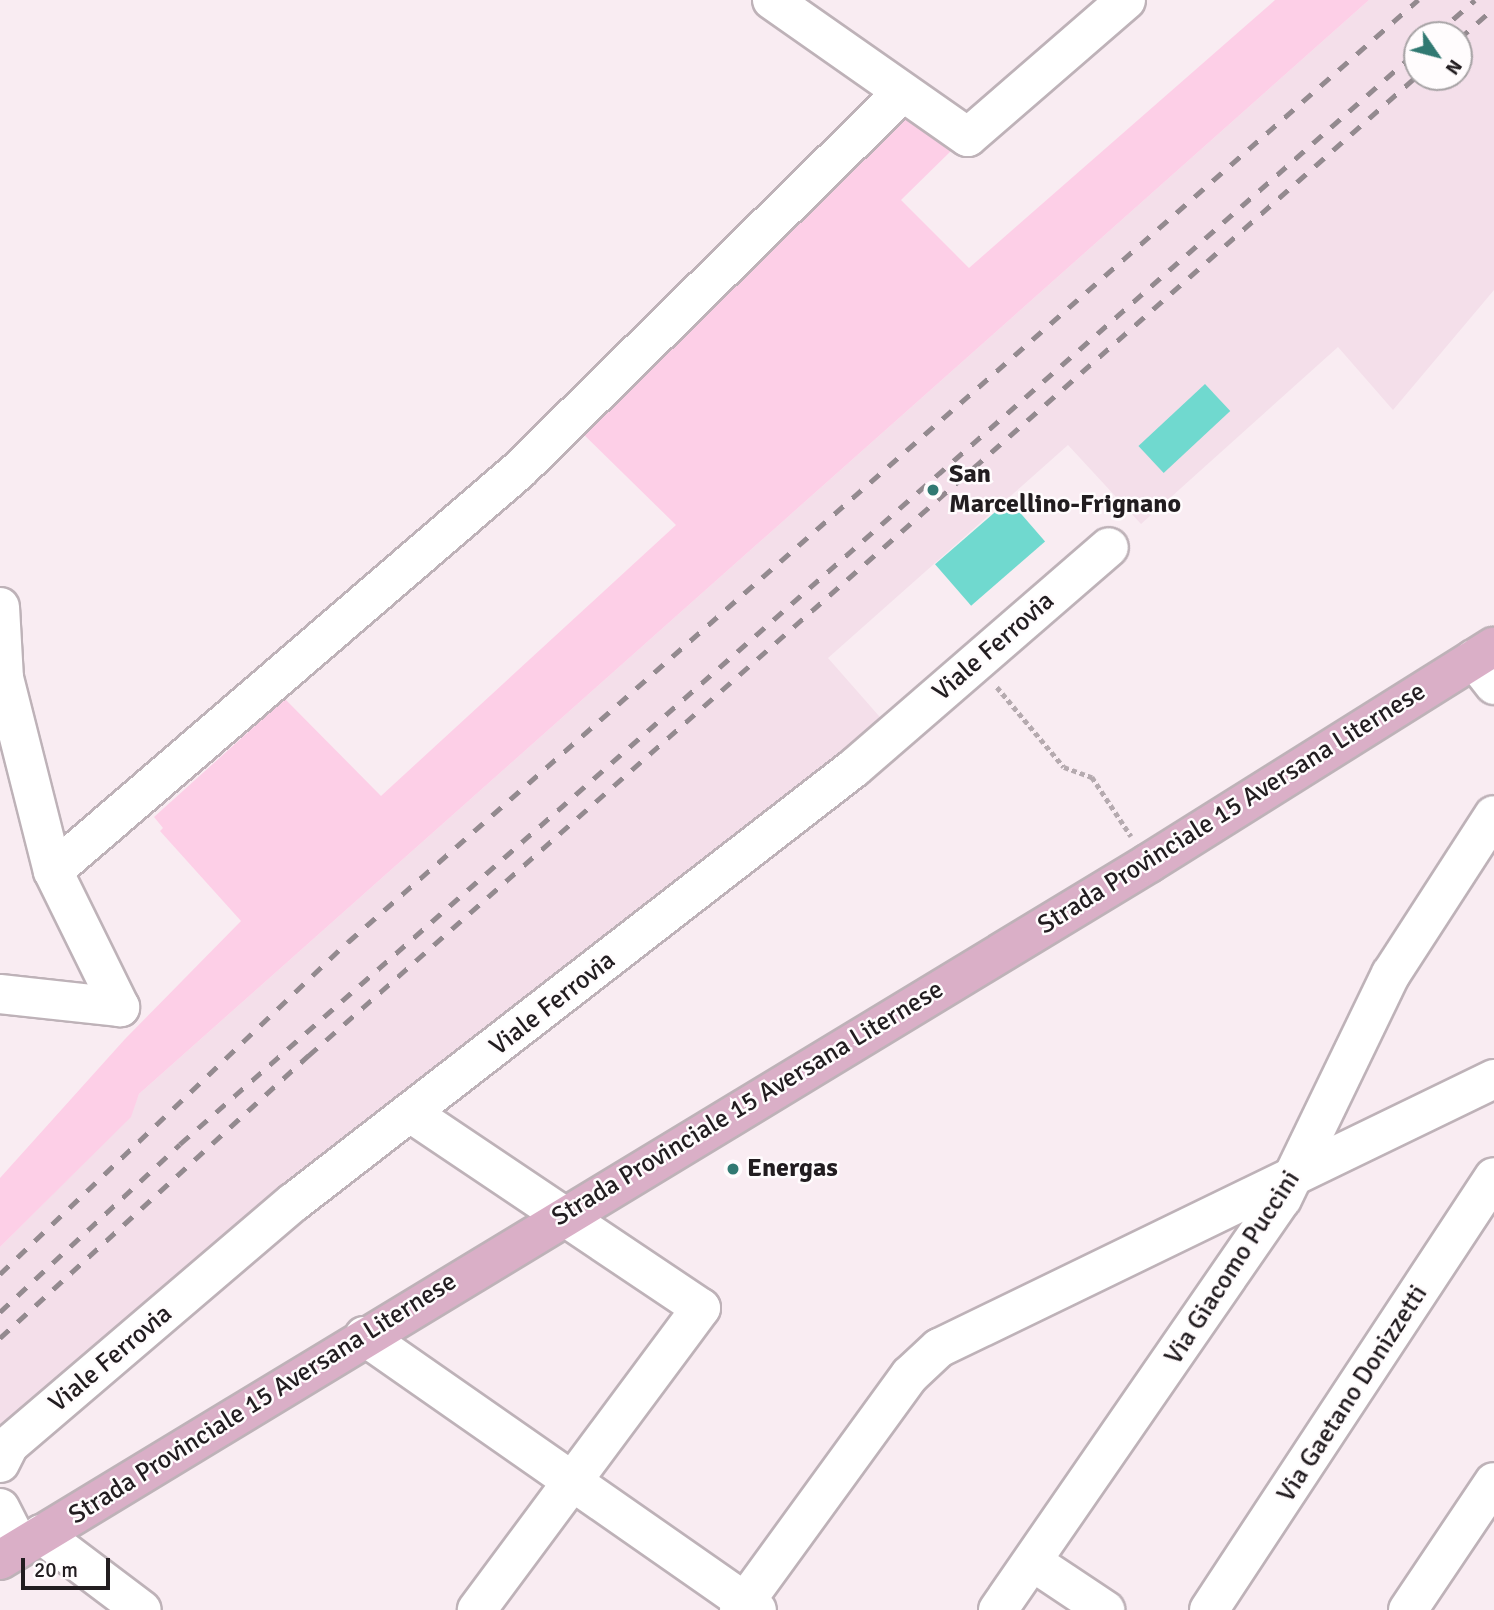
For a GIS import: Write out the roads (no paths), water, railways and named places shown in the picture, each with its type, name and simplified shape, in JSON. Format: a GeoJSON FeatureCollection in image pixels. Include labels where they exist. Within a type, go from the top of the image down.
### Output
{"type":"FeatureCollection","features":[{"type":"Feature","properties":{"kind":"main road","name":"Strada Provinciale 15 Aversana Liternese"},"geometry":{"type":"LineString","coordinates":[[21,1547],[566,1214],[1149,863],[1487,664]]}},
{"type":"Feature","properties":{"kind":"street"},"geometry":{"type":"LineString","coordinates":[[772,0],[815,12],[902,93],[968,138],[1126,0]]}},
{"type":"Feature","properties":{"kind":"street"},"geometry":{"type":"LineString","coordinates":[[53,871],[519,470],[902,93]]}},
{"type":"Feature","properties":{"kind":"street","name":"Viale Ferrovia"},"geometry":{"type":"LineString","coordinates":[[0,1462],[9,1445],[263,1229],[854,768],[1109,547]]}},
{"type":"Feature","properties":{"kind":"street"},"geometry":{"type":"LineString","coordinates":[[0,607],[6,721],[53,871],[120,1007],[4,1000]]}},
{"type":"Feature","properties":{"kind":"street","name":"Via Giacomo Puccini"},"geometry":{"type":"LineString","coordinates":[[998,1610],[1298,1172],[1391,974],[1494,815]]}},
{"type":"Feature","properties":{"kind":"street"},"geometry":{"type":"LineString","coordinates":[[364,1336],[574,1479],[747,1607],[879,1415],[910,1375],[939,1348],[1203,1223],[1298,1172],[1494,1079]]}},
{"type":"Feature","properties":{"kind":"street"},"geometry":{"type":"LineString","coordinates":[[412,1114],[566,1214],[701,1308],[477,1610]]}},
{"type":"Feature","properties":{"kind":"street","name":"Via Gaetano Donizzetti"},"geometry":{"type":"LineString","coordinates":[[1209,1610],[1483,1219],[1494,1177]]}},
{"type":"Feature","properties":{"kind":"street"},"geometry":{"type":"LineString","coordinates":[[1408,1610],[1494,1482]]}},
{"type":"Feature","properties":{"kind":"street"},"geometry":{"type":"LineString","coordinates":[[0,1508],[21,1547],[142,1610]]}},
{"type":"Feature","properties":{"kind":"street"},"geometry":{"type":"LineString","coordinates":[[1033,1562],[1105,1610]]}},
{"type":"Feature","properties":{"kind":"railway"},"geometry":{"type":"LineString","coordinates":[[0,1274],[348,942],[1418,0]]}},
{"type":"Feature","properties":{"kind":"railway"},"geometry":{"type":"LineString","coordinates":[[1451,21],[1475,0]]}},
{"type":"Feature","properties":{"kind":"railway"},"geometry":{"type":"LineString","coordinates":[[1473,27],[1494,8]]}},
{"type":"Feature","properties":{"kind":"railway"},"geometry":{"type":"LineString","coordinates":[[0,1312],[180,1144],[1403,63]]}},
{"type":"Feature","properties":{"kind":"railway"},"geometry":{"type":"LineString","coordinates":[[0,1338],[308,1056],[1403,88]]}},
{"type":"Feature","properties":{"kind":"place","name":"San Marcellino-Frignano"},"geometry":{"type":"Point","coordinates":[933,490]}},
{"type":"Feature","properties":{"kind":"place","name":"Energas"},"geometry":{"type":"Point","coordinates":[733,1169]}}]}
